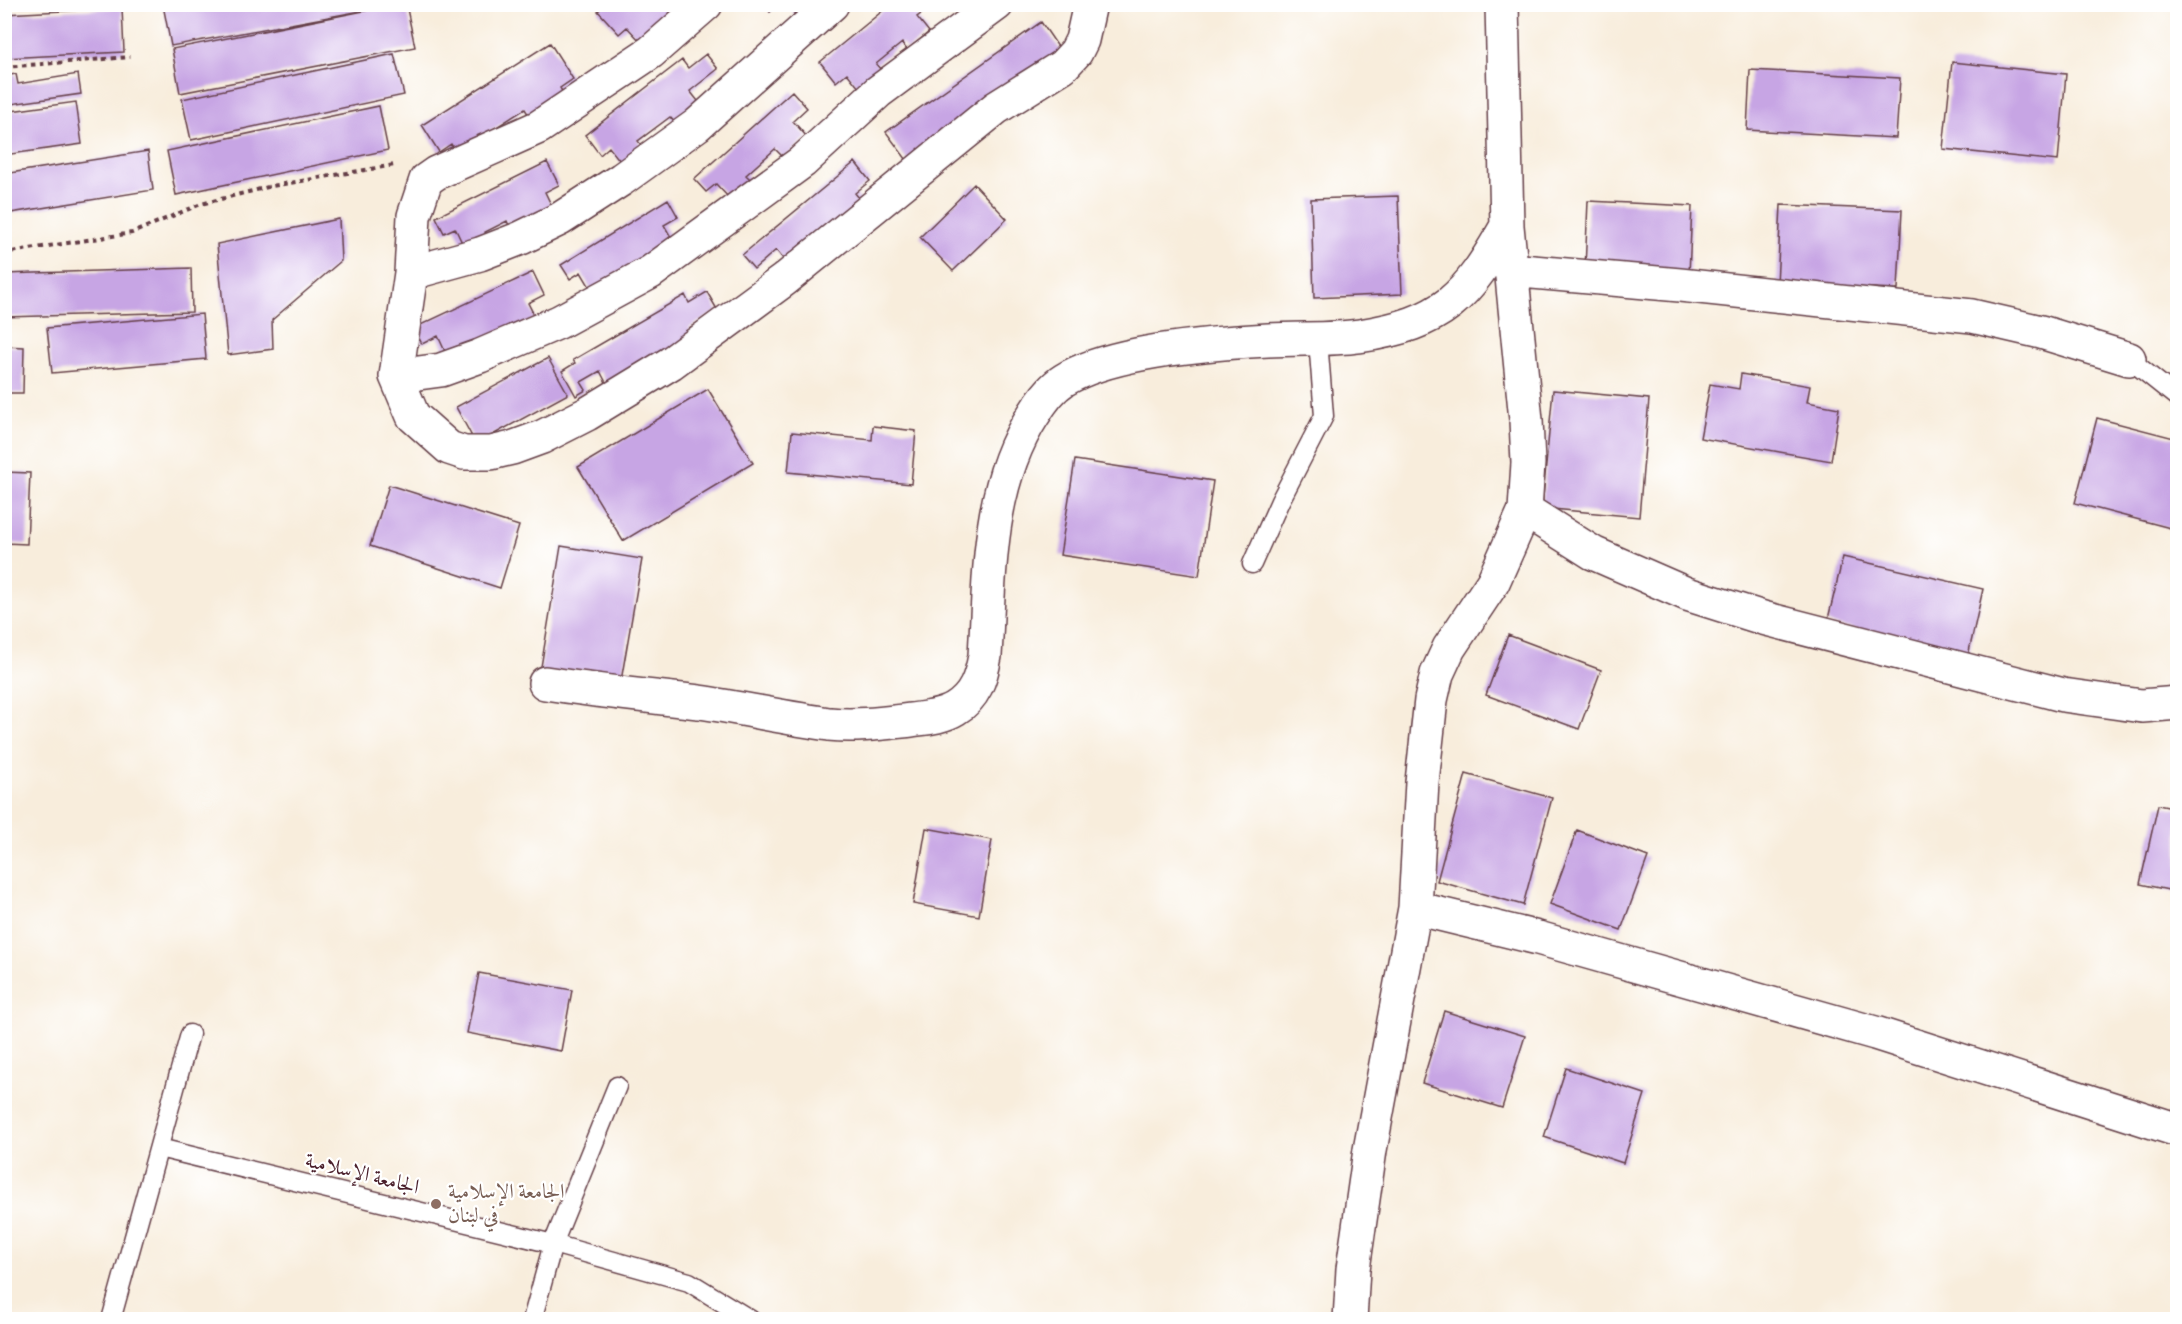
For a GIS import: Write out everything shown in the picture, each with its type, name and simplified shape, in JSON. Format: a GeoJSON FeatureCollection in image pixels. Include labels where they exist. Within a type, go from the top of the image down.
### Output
{"type":"FeatureCollection","features":[{"type":"Feature","properties":{"kind":"street"},"geometry":{"type":"LineString","coordinates":[[706,4],[651,52],[539,127],[436,173],[426,180],[414,216],[411,273],[396,376],[412,416],[449,448],[464,453],[491,453],[542,437],[587,414],[671,363],[724,325],[855,223],[996,108],[1063,66],[1076,52],[1082,39],[1090,4]]}},
{"type":"Feature","properties":{"kind":"street"},"geometry":{"type":"LineString","coordinates":[[411,273],[480,254],[522,238],[560,219],[622,179],[697,125],[832,4]]}},
{"type":"Feature","properties":{"kind":"street"},"geometry":{"type":"LineString","coordinates":[[396,376],[441,370],[480,356],[559,322],[651,272],[802,162],[878,92],[997,4]]}},
{"type":"Feature","properties":{"kind":"street"},"geometry":{"type":"LineString","coordinates":[[1350,1320],[1353,1269],[1370,1150],[1415,908],[1422,782],[1429,712],[1437,674],[1449,648],[1493,582],[1525,510],[1528,463],[1522,366],[1507,226],[1502,4]]}},
{"type":"Feature","properties":{"kind":"street"},"geometry":{"type":"LineString","coordinates":[[545,683],[700,702],[830,724],[896,722],[947,713],[966,701],[980,683],[986,656],[994,522],[1003,478],[1018,441],[1030,420],[1044,399],[1061,381],[1081,370],[1153,353],[1228,343],[1318,340],[1381,333],[1415,323],[1438,312],[1467,288],[1488,259],[1507,226]]}},
{"type":"Feature","properties":{"kind":"street"},"geometry":{"type":"LineString","coordinates":[[1510,270],[1680,285],[1972,316],[2041,333],[2129,359]]}},
{"type":"Feature","properties":{"kind":"street"},"geometry":{"type":"LineString","coordinates":[[1525,510],[1593,553],[1687,594],[1763,618],[2063,695],[2142,706],[2178,703]]}},
{"type":"Feature","properties":{"kind":"street"},"geometry":{"type":"LineString","coordinates":[[1415,908],[1538,938],[1875,1033],[2178,1130]]}},
{"type":"Feature","properties":{"kind":"lane"},"geometry":{"type":"LineString","coordinates":[[1252,564],[1280,501],[1324,416],[1318,340]]}},
{"type":"Feature","properties":{"kind":"lane"},"geometry":{"type":"LineString","coordinates":[[2129,359],[2178,398]]}},
{"type":"Feature","properties":{"kind":"lane"},"geometry":{"type":"LineString","coordinates":[[111,1320],[190,1034]]}},
{"type":"Feature","properties":{"kind":"lane"},"geometry":{"type":"LineString","coordinates":[[532,1320],[553,1244],[617,1086]]}},
{"type":"Feature","properties":{"kind":"lane","name":"الجامعة الإسلامية"},"geometry":{"type":"LineString","coordinates":[[159,1149],[553,1244],[689,1282],[751,1320]]}},
{"type":"Feature","properties":{"kind":"path"},"geometry":{"type":"LineString","coordinates":[[4,68],[130,57]]}},
{"type":"Feature","properties":{"kind":"path"},"geometry":{"type":"LineString","coordinates":[[4,253],[132,233],[201,204],[272,186],[406,164],[436,173]]}},
{"type":"Feature","properties":{"kind":"building"},"geometry":{"type":"Polygon","coordinates":[[[4,4],[28,4],[28,6],[4,7],[4,4]]]}},
{"type":"Feature","properties":{"kind":"building"},"geometry":{"type":"Polygon","coordinates":[[[387,4],[388,6],[171,46],[163,5],[387,4]]]}},
{"type":"Feature","properties":{"kind":"building"},"geometry":{"type":"Polygon","coordinates":[[[406,4],[415,47],[180,93],[172,49],[406,4]]]}},
{"type":"Feature","properties":{"kind":"building"},"geometry":{"type":"Polygon","coordinates":[[[605,4],[669,4],[666,7],[673,14],[641,42],[627,27],[619,34],[598,11],[605,4]]]}},
{"type":"Feature","properties":{"kind":"building"},"geometry":{"type":"Polygon","coordinates":[[[764,4],[778,4],[770,12],[764,4]]]}},
{"type":"Feature","properties":{"kind":"building"},"geometry":{"type":"Polygon","coordinates":[[[787,4],[812,4],[797,17],[787,4]]]}},
{"type":"Feature","properties":{"kind":"building"},"geometry":{"type":"Polygon","coordinates":[[[891,4],[928,4],[930,7],[917,17],[929,32],[907,50],[902,43],[876,64],[881,70],[859,88],[847,73],[836,82],[820,62],[891,4]]]}},
{"type":"Feature","properties":{"kind":"building"},"geometry":{"type":"Polygon","coordinates":[[[122,8],[124,52],[4,58],[4,14],[122,8]]]}},
{"type":"Feature","properties":{"kind":"building"},"geometry":{"type":"Polygon","coordinates":[[[1041,22],[1063,54],[909,163],[886,132],[1041,22]]]}},
{"type":"Feature","properties":{"kind":"building"},"geometry":{"type":"Polygon","coordinates":[[[550,43],[573,79],[560,88],[566,98],[532,120],[525,109],[490,131],[460,159],[451,144],[439,152],[422,125],[550,43]]]}},
{"type":"Feature","properties":{"kind":"building"},"geometry":{"type":"Polygon","coordinates":[[[394,54],[404,95],[191,140],[182,99],[394,54]]]}},
{"type":"Feature","properties":{"kind":"building"},"geometry":{"type":"Polygon","coordinates":[[[706,54],[718,69],[690,91],[702,106],[677,125],[670,117],[638,141],[645,150],[624,166],[609,147],[600,155],[585,135],[682,60],[688,68],[706,54]]]}},
{"type":"Feature","properties":{"kind":"building"},"geometry":{"type":"Polygon","coordinates":[[[1952,62],[2066,74],[2058,161],[1943,149],[1952,62]]]}},
{"type":"Feature","properties":{"kind":"building"},"geometry":{"type":"Polygon","coordinates":[[[1750,70],[1900,78],[1896,138],[1747,130],[1750,70]]]}},
{"type":"Feature","properties":{"kind":"building"},"geometry":{"type":"Polygon","coordinates":[[[16,74],[18,84],[78,74],[81,94],[4,105],[4,76],[16,74]]]}},
{"type":"Feature","properties":{"kind":"building"},"geometry":{"type":"Polygon","coordinates":[[[792,91],[807,108],[793,121],[807,137],[784,158],[775,149],[746,175],[751,180],[730,199],[716,184],[706,192],[694,179],[792,91]]]}},
{"type":"Feature","properties":{"kind":"building"},"geometry":{"type":"Polygon","coordinates":[[[76,102],[82,144],[4,155],[4,112],[76,102]]]}},
{"type":"Feature","properties":{"kind":"building"},"geometry":{"type":"Polygon","coordinates":[[[379,106],[388,150],[176,195],[167,151],[379,106]]]}},
{"type":"Feature","properties":{"kind":"building"},"geometry":{"type":"Polygon","coordinates":[[[148,151],[153,190],[4,214],[4,174],[148,151]]]}},
{"type":"Feature","properties":{"kind":"building"},"geometry":{"type":"Polygon","coordinates":[[[547,162],[559,185],[545,192],[554,211],[512,232],[507,221],[485,232],[487,237],[465,249],[455,228],[444,233],[436,217],[547,162]]]}},
{"type":"Feature","properties":{"kind":"building"},"geometry":{"type":"Polygon","coordinates":[[[855,162],[870,181],[855,193],[867,208],[792,270],[776,250],[754,269],[742,255],[855,162]]]}},
{"type":"Feature","properties":{"kind":"building"},"geometry":{"type":"Polygon","coordinates":[[[974,184],[1007,219],[953,271],[920,237],[974,184]]]}},
{"type":"Feature","properties":{"kind":"building"},"geometry":{"type":"Polygon","coordinates":[[[1398,196],[1402,294],[1314,298],[1311,199],[1398,196]]]}},
{"type":"Feature","properties":{"kind":"building"},"geometry":{"type":"Polygon","coordinates":[[[668,199],[678,217],[664,225],[675,244],[594,294],[581,272],[570,279],[561,265],[668,199]]]}},
{"type":"Feature","properties":{"kind":"building"},"geometry":{"type":"Polygon","coordinates":[[[1588,201],[1692,206],[1689,275],[1585,269],[1588,201]]]}},
{"type":"Feature","properties":{"kind":"building"},"geometry":{"type":"Polygon","coordinates":[[[1781,205],[1902,210],[1898,289],[1777,284],[1781,205]]]}},
{"type":"Feature","properties":{"kind":"building"},"geometry":{"type":"Polygon","coordinates":[[[339,219],[341,261],[272,320],[273,349],[228,355],[217,244],[339,219]]]}},
{"type":"Feature","properties":{"kind":"building"},"geometry":{"type":"Polygon","coordinates":[[[191,268],[192,312],[4,317],[4,274],[191,268]]]}},
{"type":"Feature","properties":{"kind":"building"},"geometry":{"type":"Polygon","coordinates":[[[533,272],[544,295],[528,303],[536,319],[449,360],[438,336],[422,344],[414,328],[533,272]]]}},
{"type":"Feature","properties":{"kind":"building"},"geometry":{"type":"Polygon","coordinates":[[[707,292],[718,311],[689,328],[697,342],[611,392],[600,371],[581,382],[586,390],[576,396],[562,371],[575,363],[573,360],[685,295],[689,303],[707,292]]]}},
{"type":"Feature","properties":{"kind":"building"},"geometry":{"type":"Polygon","coordinates":[[[202,314],[206,359],[52,373],[47,328],[202,314]]]}},
{"type":"Feature","properties":{"kind":"building"},"geometry":{"type":"Polygon","coordinates":[[[4,346],[24,347],[23,393],[4,393],[4,346]]]}},
{"type":"Feature","properties":{"kind":"building"},"geometry":{"type":"Polygon","coordinates":[[[548,358],[568,394],[476,444],[456,407],[548,358]]]}},
{"type":"Feature","properties":{"kind":"building"},"geometry":{"type":"Polygon","coordinates":[[[1741,374],[1810,386],[1807,402],[1839,408],[1831,461],[1700,438],[1710,384],[1739,389],[1741,374]]]}},
{"type":"Feature","properties":{"kind":"building"},"geometry":{"type":"Polygon","coordinates":[[[708,389],[753,463],[623,541],[578,467],[708,389]]]}},
{"type":"Feature","properties":{"kind":"building"},"geometry":{"type":"Polygon","coordinates":[[[1553,390],[1649,399],[1639,517],[1542,508],[1553,390]]]}},
{"type":"Feature","properties":{"kind":"building"},"geometry":{"type":"Polygon","coordinates":[[[2097,418],[2178,439],[2178,530],[2075,503],[2097,418]]]}},
{"type":"Feature","properties":{"kind":"building"},"geometry":{"type":"Polygon","coordinates":[[[873,426],[916,431],[911,484],[788,472],[792,432],[872,440],[873,426]]]}},
{"type":"Feature","properties":{"kind":"building"},"geometry":{"type":"Polygon","coordinates":[[[1075,460],[1213,481],[1199,576],[1060,555],[1075,460]]]}},
{"type":"Feature","properties":{"kind":"building"},"geometry":{"type":"Polygon","coordinates":[[[4,472],[30,473],[27,544],[4,543],[4,472]]]}},
{"type":"Feature","properties":{"kind":"building"},"geometry":{"type":"Polygon","coordinates":[[[389,485],[519,526],[500,588],[370,546],[389,485]]]}},
{"type":"Feature","properties":{"kind":"building"},"geometry":{"type":"Polygon","coordinates":[[[561,546],[642,559],[620,687],[540,673],[561,546]]]}},
{"type":"Feature","properties":{"kind":"building"},"geometry":{"type":"Polygon","coordinates":[[[1843,557],[1983,589],[1968,656],[1827,623],[1843,557]]]}},
{"type":"Feature","properties":{"kind":"building"},"geometry":{"type":"Polygon","coordinates":[[[1508,635],[1601,670],[1579,729],[1486,695],[1508,635]]]}},
{"type":"Feature","properties":{"kind":"building"},"geometry":{"type":"Polygon","coordinates":[[[1466,774],[1552,798],[1523,905],[1437,881],[1466,774]]]}},
{"type":"Feature","properties":{"kind":"building"},"geometry":{"type":"Polygon","coordinates":[[[2158,805],[2178,809],[2178,892],[2140,884],[2158,805]]]}},
{"type":"Feature","properties":{"kind":"building"},"geometry":{"type":"Polygon","coordinates":[[[926,828],[992,840],[979,916],[913,904],[926,828]]]}},
{"type":"Feature","properties":{"kind":"building"},"geometry":{"type":"Polygon","coordinates":[[[1577,830],[1648,857],[1621,930],[1550,904],[1577,830]]]}},
{"type":"Feature","properties":{"kind":"building"},"geometry":{"type":"Polygon","coordinates":[[[479,973],[572,990],[561,1051],[467,1033],[479,973]]]}},
{"type":"Feature","properties":{"kind":"building"},"geometry":{"type":"Polygon","coordinates":[[[1444,1011],[1525,1036],[1502,1108],[1422,1083],[1444,1011]]]}},
{"type":"Feature","properties":{"kind":"building"},"geometry":{"type":"Polygon","coordinates":[[[1566,1068],[1645,1094],[1623,1163],[1544,1137],[1566,1068]]]}},
{"type":"Feature","properties":{"kind":"place","name":"الجامعة الإسلامية في لبنان"},"geometry":{"type":"Point","coordinates":[436,1204]}}]}
